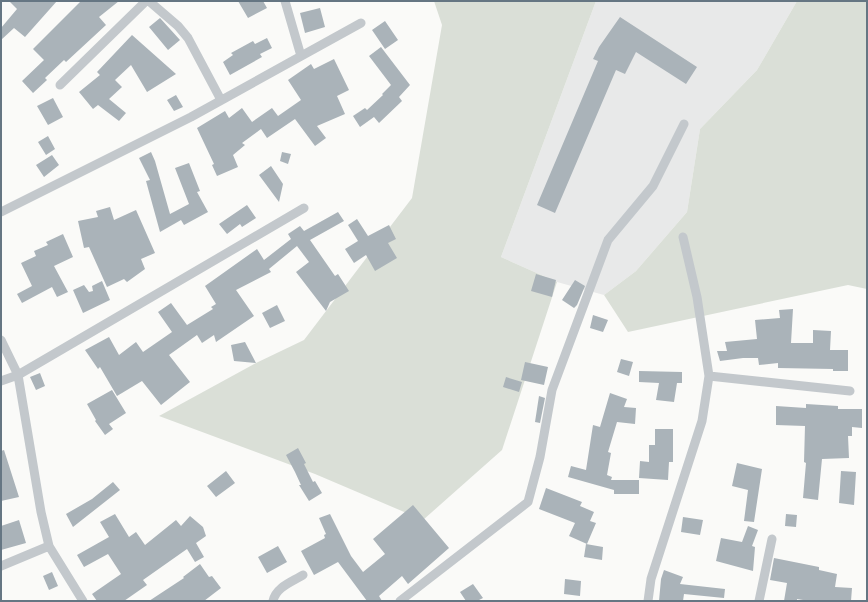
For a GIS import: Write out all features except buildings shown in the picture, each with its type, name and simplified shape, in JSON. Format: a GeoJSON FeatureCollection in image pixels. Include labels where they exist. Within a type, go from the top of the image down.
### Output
{"type":"FeatureCollection","features":[{"type":"Feature","properties":{"kind":"street"},"geometry":{"type":"LineString","coordinates":[[60,85],[147,1],[178,26],[188,38],[221,100]]}},
{"type":"Feature","properties":{"kind":"street"},"geometry":{"type":"LineString","coordinates":[[285,1],[301,56]]}},
{"type":"Feature","properties":{"kind":"street"},"geometry":{"type":"LineString","coordinates":[[1,212],[191,117],[361,23]]}},
{"type":"Feature","properties":{"kind":"street"},"geometry":{"type":"LineString","coordinates":[[400,601],[528,502],[540,457],[552,390],[608,240],[653,186],[684,124]]}},
{"type":"Feature","properties":{"kind":"street"},"geometry":{"type":"LineString","coordinates":[[1,381],[18,375],[304,208]]}},
{"type":"Feature","properties":{"kind":"street"},"geometry":{"type":"LineString","coordinates":[[648,601],[651,579],[702,421],[709,376],[697,297],[683,237]]}},
{"type":"Feature","properties":{"kind":"street"},"geometry":{"type":"LineString","coordinates":[[1,340],[18,375],[41,512],[49,546],[83,601]]}},
{"type":"Feature","properties":{"kind":"street"},"geometry":{"type":"LineString","coordinates":[[709,376],[850,391]]}},
{"type":"Feature","properties":{"kind":"street"},"geometry":{"type":"LineString","coordinates":[[759,601],[772,539]]}},
{"type":"Feature","properties":{"kind":"street"},"geometry":{"type":"LineString","coordinates":[[1,566],[49,546]]}},
{"type":"Feature","properties":{"kind":"street"},"geometry":{"type":"LineString","coordinates":[[273,601],[274,594],[303,575]]}},
{"type":"Feature","properties":{"kind":"shaded area"},"geometry":{"type":"Polygon","coordinates":[[[434,1],[596,1],[501,257],[557,282],[502,450],[423,520],[315,474],[159,416],[256,363],[304,340],[412,198],[442,25],[434,1]]]}},
{"type":"Feature","properties":{"kind":"shaded area"},"geometry":{"type":"Polygon","coordinates":[[[596,1],[797,1],[757,70],[700,129],[687,212],[636,271],[604,295],[557,282],[501,257],[596,1]]]}},
{"type":"Feature","properties":{"kind":"shaded area"},"geometry":{"type":"Polygon","coordinates":[[[797,1],[867,1],[867,289],[848,285],[628,332],[604,295],[636,271],[687,212],[700,129],[757,70],[797,1]]]}}]}
